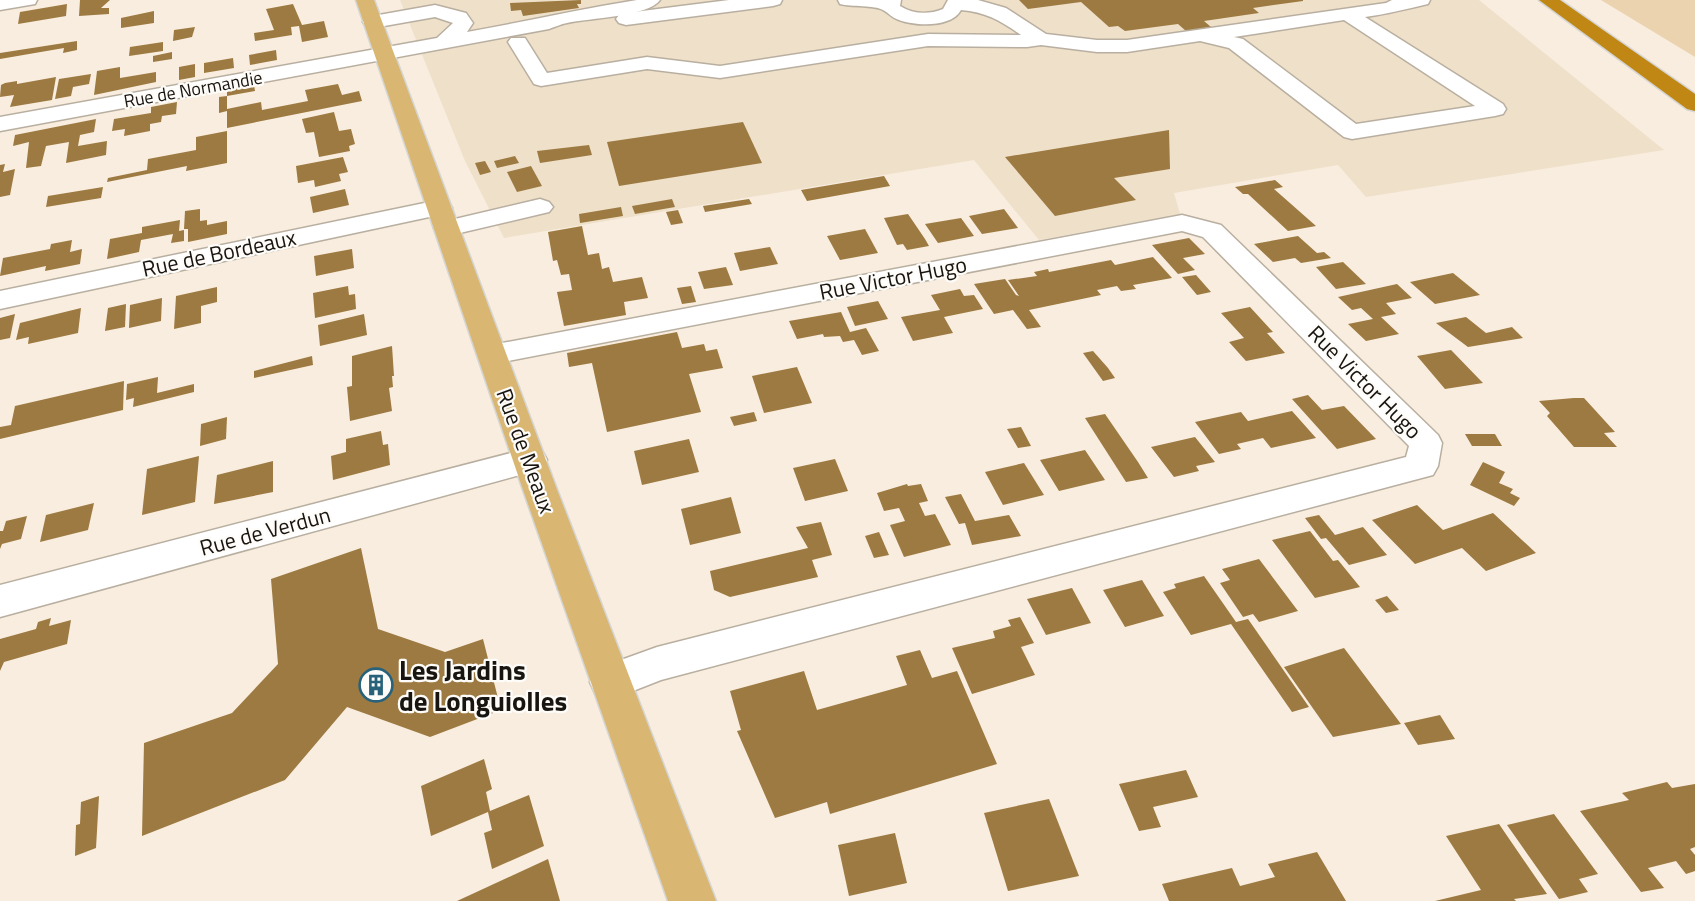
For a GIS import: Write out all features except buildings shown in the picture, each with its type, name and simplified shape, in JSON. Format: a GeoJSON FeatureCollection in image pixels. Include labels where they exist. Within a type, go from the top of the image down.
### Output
{"type":"FeatureCollection","features":[{"type":"Feature","properties":{"kind":"highway"},"geometry":{"type":"LineString","coordinates":[[1548,0],[1695,104]]}},
{"type":"Feature","properties":{"kind":"highway"},"geometry":{"type":"LineString","coordinates":[[1572,0],[1695,84]]}},
{"type":"Feature","properties":{"kind":"main road","name":"Rue de Meaux"},"geometry":{"type":"LineString","coordinates":[[369,11],[610,682],[692,901]]}},
{"type":"Feature","properties":{"kind":"street"},"geometry":{"type":"LineString","coordinates":[[0,4],[28,0]]}},
{"type":"Feature","properties":{"kind":"street"},"geometry":{"type":"LineString","coordinates":[[385,54],[549,22],[638,0]]}},
{"type":"Feature","properties":{"kind":"street"},"geometry":{"type":"LineString","coordinates":[[607,8],[642,5],[651,0]]}},
{"type":"Feature","properties":{"kind":"street"},"geometry":{"type":"LineString","coordinates":[[385,54],[416,55],[518,42],[547,33],[597,23],[773,0]]}},
{"type":"Feature","properties":{"kind":"street"},"geometry":{"type":"LineString","coordinates":[[847,0],[891,2],[897,13],[926,19],[951,12],[953,2],[978,6],[999,12],[1041,39]]}},
{"type":"Feature","properties":{"kind":"street"},"geometry":{"type":"LineString","coordinates":[[518,42],[541,80],[647,63],[720,72],[928,40],[993,39],[1027,42],[1041,39],[1097,46],[1127,46],[1391,8],[1400,3],[1421,0]]}},
{"type":"Feature","properties":{"kind":"street"},"geometry":{"type":"LineString","coordinates":[[369,11],[449,9],[561,18]]}},
{"type":"Feature","properties":{"kind":"street"},"geometry":{"type":"LineString","coordinates":[[444,42],[456,35],[449,9]]}},
{"type":"Feature","properties":{"kind":"street"},"geometry":{"type":"LineString","coordinates":[[1202,36],[1236,44],[1352,132],[1495,109],[1347,14]]}},
{"type":"Feature","properties":{"kind":"street"},"geometry":{"type":"LineString","coordinates":[[926,19],[928,40]]}},
{"type":"Feature","properties":{"kind":"street","name":"Rue de Normandie"},"geometry":{"type":"LineString","coordinates":[[0,124],[385,54]]}},
{"type":"Feature","properties":{"kind":"street","name":"Rue de Bordeaux"},"geometry":{"type":"LineString","coordinates":[[0,300],[443,218],[540,207]]}},
{"type":"Feature","properties":{"kind":"street","name":"Rue Victor Hugo"},"geometry":{"type":"LineString","coordinates":[[492,354],[1182,223],[1212,231],[1426,443],[1421,466],[657,664],[610,682]]}},
{"type":"Feature","properties":{"kind":"street","name":"Rue de Verdun"},"geometry":{"type":"LineString","coordinates":[[0,601],[530,459]]}},
{"type":"Feature","properties":{"kind":"shaded area"},"geometry":{"type":"Polygon","coordinates":[[[400,0],[1479,0],[1664,150],[1366,197],[1338,165],[1174,193],[1180,214],[1039,240],[974,160],[504,238],[465,161],[400,0]]]}},
{"type":"Feature","properties":{"kind":"shaded area"},"geometry":{"type":"Polygon","coordinates":[[[1601,0],[1695,0],[1695,57],[1601,0]]]}},
{"type":"Feature","properties":{"kind":"place","name":"Les Jardins de Longuiolles"},"geometry":{"type":"Point","coordinates":[376,685]}}]}
